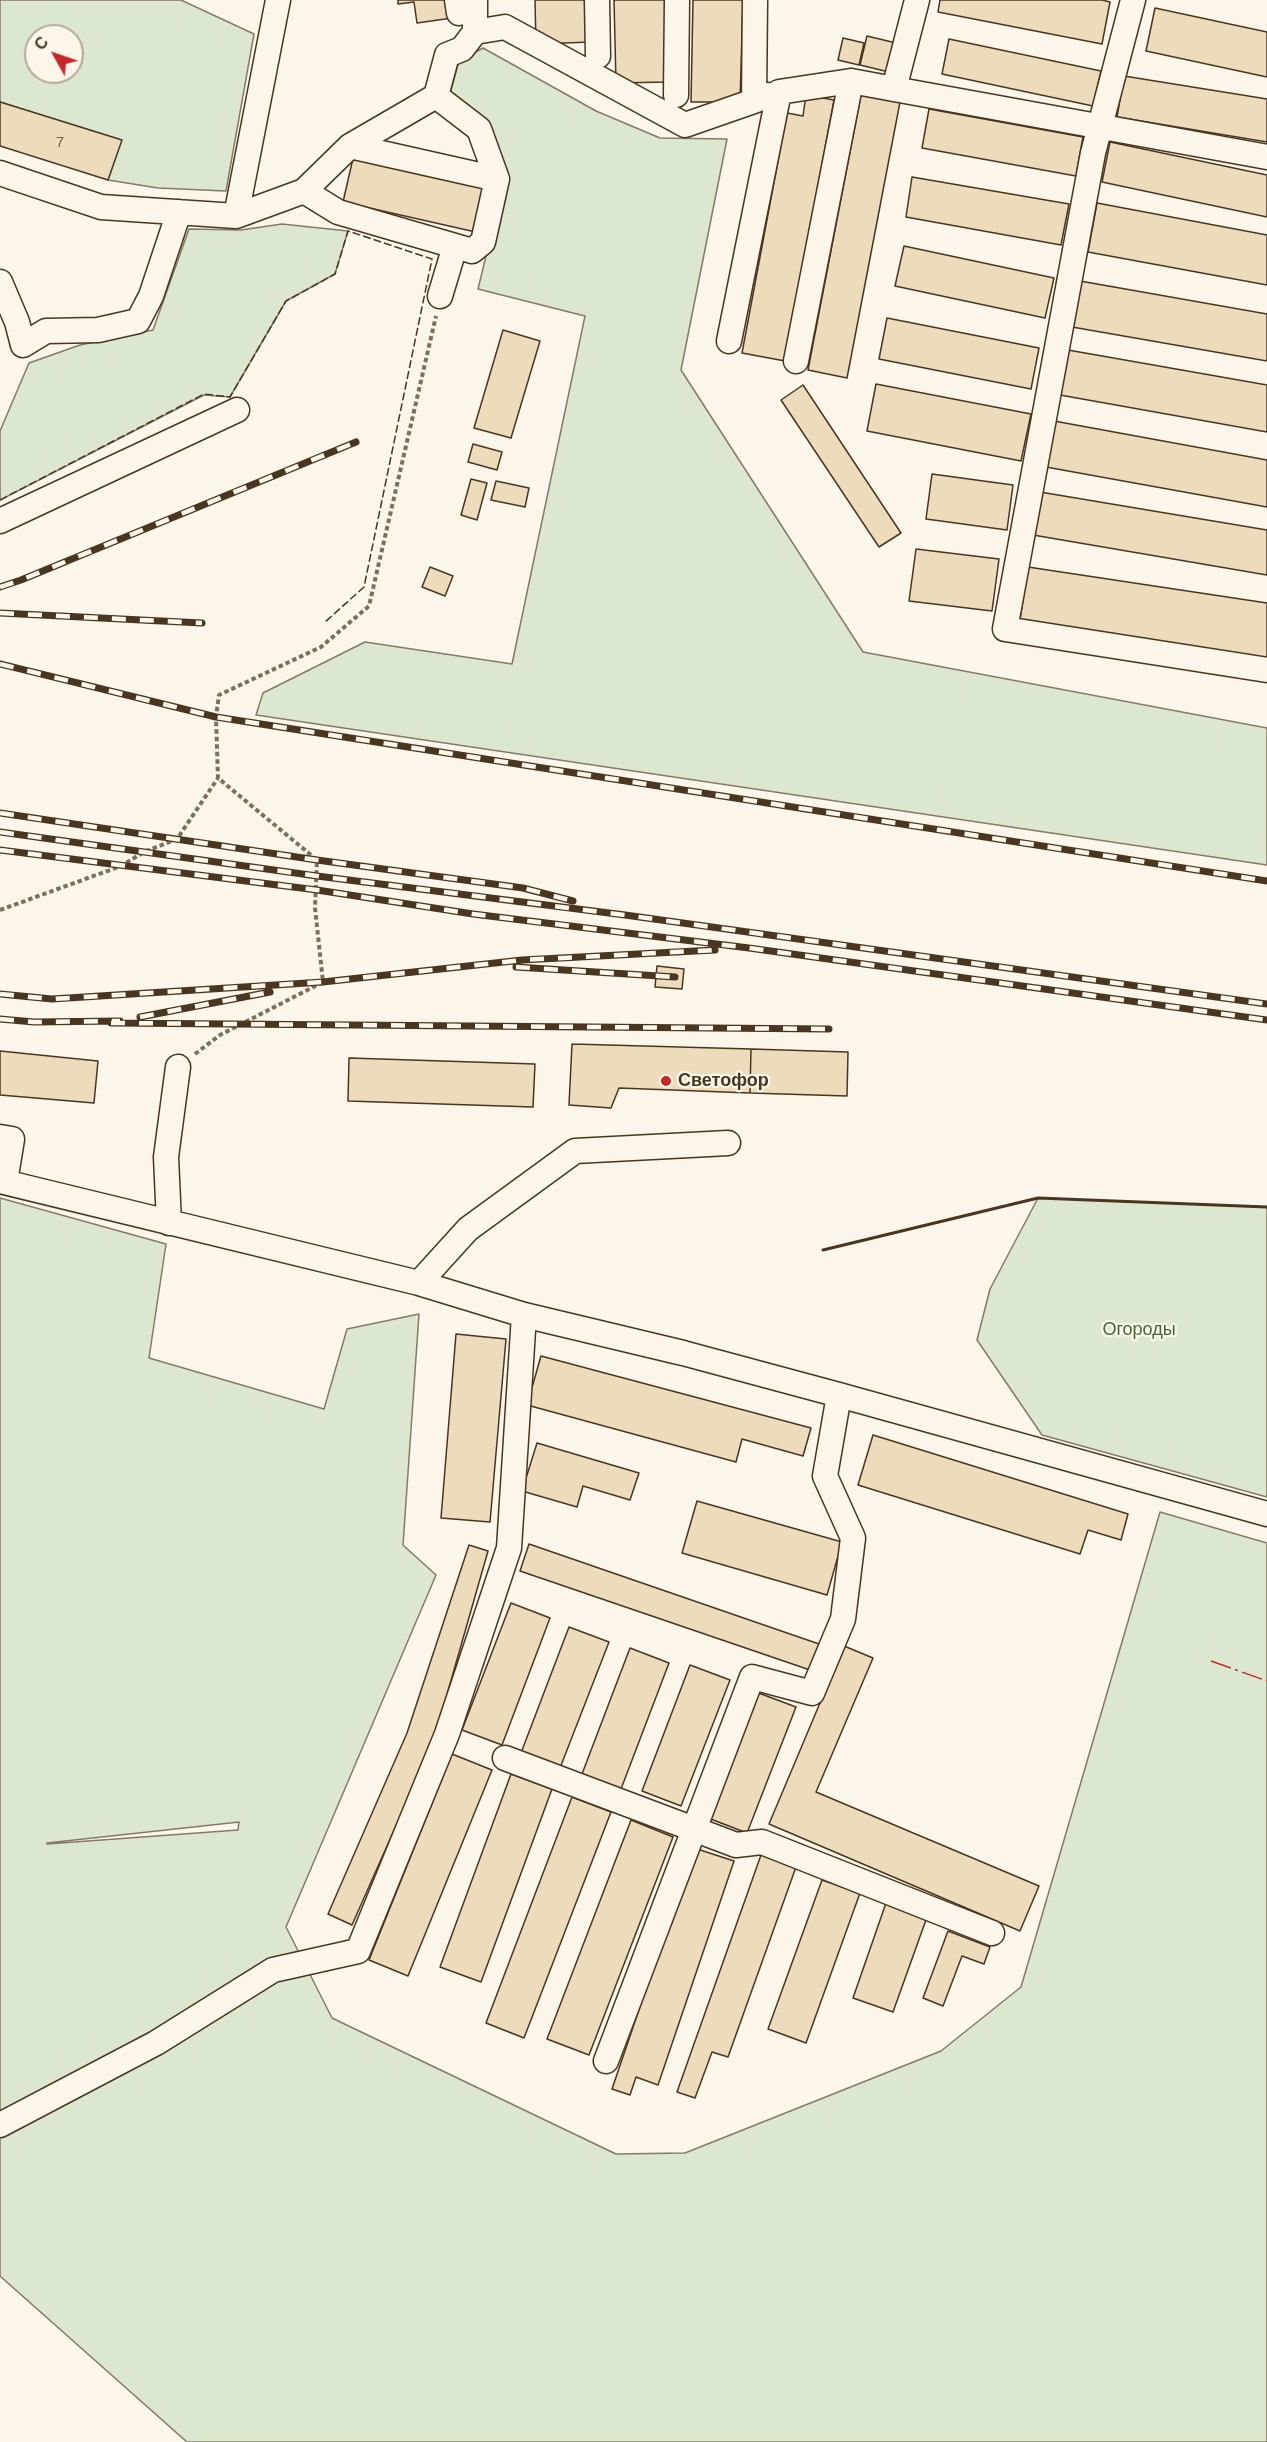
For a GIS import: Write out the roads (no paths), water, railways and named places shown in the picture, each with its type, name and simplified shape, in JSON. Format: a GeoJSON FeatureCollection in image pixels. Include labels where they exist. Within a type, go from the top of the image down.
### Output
{"type":"FeatureCollection","features":[{"type":"Feature","properties":{"kind":"street"},"geometry":{"type":"LineString","coordinates":[[236,216],[278,0]]}},
{"type":"Feature","properties":{"kind":"street"},"geometry":{"type":"LineString","coordinates":[[597,0],[598,56]]}},
{"type":"Feature","properties":{"kind":"street"},"geometry":{"type":"LineString","coordinates":[[676,0],[676,95]]}},
{"type":"Feature","properties":{"kind":"street"},"geometry":{"type":"LineString","coordinates":[[754,100],[755,0]]}},
{"type":"Feature","properties":{"kind":"street"},"geometry":{"type":"LineString","coordinates":[[894,89],[917,0]]}},
{"type":"Feature","properties":{"kind":"street"},"geometry":{"type":"LineString","coordinates":[[1133,0],[1091,164],[1005,629],[1267,670]]}},
{"type":"Feature","properties":{"kind":"street"},"geometry":{"type":"LineString","coordinates":[[464,4],[475,32]]}},
{"type":"Feature","properties":{"kind":"street"},"geometry":{"type":"LineString","coordinates":[[0,173],[101,207],[236,216],[304,191],[351,146],[436,96],[447,55],[462,49],[475,32],[505,27],[685,125],[779,92],[851,81],[1267,157]]}},
{"type":"Feature","properties":{"kind":"street"},"geometry":{"type":"LineString","coordinates":[[796,361],[851,81]]}},
{"type":"Feature","properties":{"kind":"street"},"geometry":{"type":"LineString","coordinates":[[729,341],[779,92]]}},
{"type":"Feature","properties":{"kind":"street"},"geometry":{"type":"LineString","coordinates":[[304,191],[338,212],[472,251],[483,242],[497,179],[479,129],[436,96]]}},
{"type":"Feature","properties":{"kind":"street"},"geometry":{"type":"LineString","coordinates":[[351,146],[497,179]]}},
{"type":"Feature","properties":{"kind":"street"},"geometry":{"type":"LineString","coordinates":[[0,282],[17,322],[23,345],[46,331],[98,330],[138,321],[151,296],[179,212]]}},
{"type":"Feature","properties":{"kind":"street"},"geometry":{"type":"LineString","coordinates":[[440,296],[455,246]]}},
{"type":"Feature","properties":{"kind":"street"},"geometry":{"type":"LineString","coordinates":[[0,520],[237,410]]}},
{"type":"Feature","properties":{"kind":"street"},"geometry":{"type":"LineString","coordinates":[[169,1223],[166,1157],[178,1067]]}},
{"type":"Feature","properties":{"kind":"street"},"geometry":{"type":"LineString","coordinates":[[0,1137],[12,1140],[3,1181],[419,1283],[524,1315],[683,1353],[1267,1514]]}},
{"type":"Feature","properties":{"kind":"street"},"geometry":{"type":"LineString","coordinates":[[419,1283],[468,1229],[574,1151],[728,1143]]}},
{"type":"Feature","properties":{"kind":"street"},"geometry":{"type":"LineString","coordinates":[[0,2125],[156,2043],[273,1970],[358,1952],[447,1734],[508,1548],[524,1315]]}},
{"type":"Feature","properties":{"kind":"street"},"geometry":{"type":"LineString","coordinates":[[606,2061],[752,1677],[812,1693],[843,1619],[853,1538],[825,1476],[839,1395]]}},
{"type":"Feature","properties":{"kind":"street"},"geometry":{"type":"LineString","coordinates":[[505,1758],[736,1845],[762,1842],[992,1933]]}},
{"type":"Feature","properties":{"kind":"railway"},"geometry":{"type":"LineString","coordinates":[[0,587],[356,442]]}},
{"type":"Feature","properties":{"kind":"railway"},"geometry":{"type":"LineString","coordinates":[[0,613],[202,623]]}},
{"type":"Feature","properties":{"kind":"railway"},"geometry":{"type":"LineString","coordinates":[[0,664],[216,717],[1267,881]]}},
{"type":"Feature","properties":{"kind":"railway"},"geometry":{"type":"LineString","coordinates":[[0,813],[523,888],[573,901]]}},
{"type":"Feature","properties":{"kind":"railway"},"geometry":{"type":"LineString","coordinates":[[0,832],[317,876],[625,915],[1267,1004]]}},
{"type":"Feature","properties":{"kind":"railway"},"geometry":{"type":"LineString","coordinates":[[0,850],[317,890],[473,914],[749,948],[1267,1020]]}},
{"type":"Feature","properties":{"kind":"railway"},"geometry":{"type":"LineString","coordinates":[[0,994],[52,999],[323,982],[522,960],[715,950]]}},
{"type":"Feature","properties":{"kind":"railway"},"geometry":{"type":"LineString","coordinates":[[516,967],[675,977]]}},
{"type":"Feature","properties":{"kind":"railway"},"geometry":{"type":"LineString","coordinates":[[140,1017],[270,992]]}},
{"type":"Feature","properties":{"kind":"railway"},"geometry":{"type":"LineString","coordinates":[[0,1019],[34,1022],[120,1021]]}},
{"type":"Feature","properties":{"kind":"railway"},"geometry":{"type":"LineString","coordinates":[[111,1023],[829,1029]]}},
{"type":"Feature","properties":{"kind":"place","name":"Светофор"},"geometry":{"type":"Point","coordinates":[666,1081]}},
{"type":"Feature","properties":{"kind":"park label","name":"Огороды"},"geometry":{"type":"Point","coordinates":[1139,1330]}}]}
